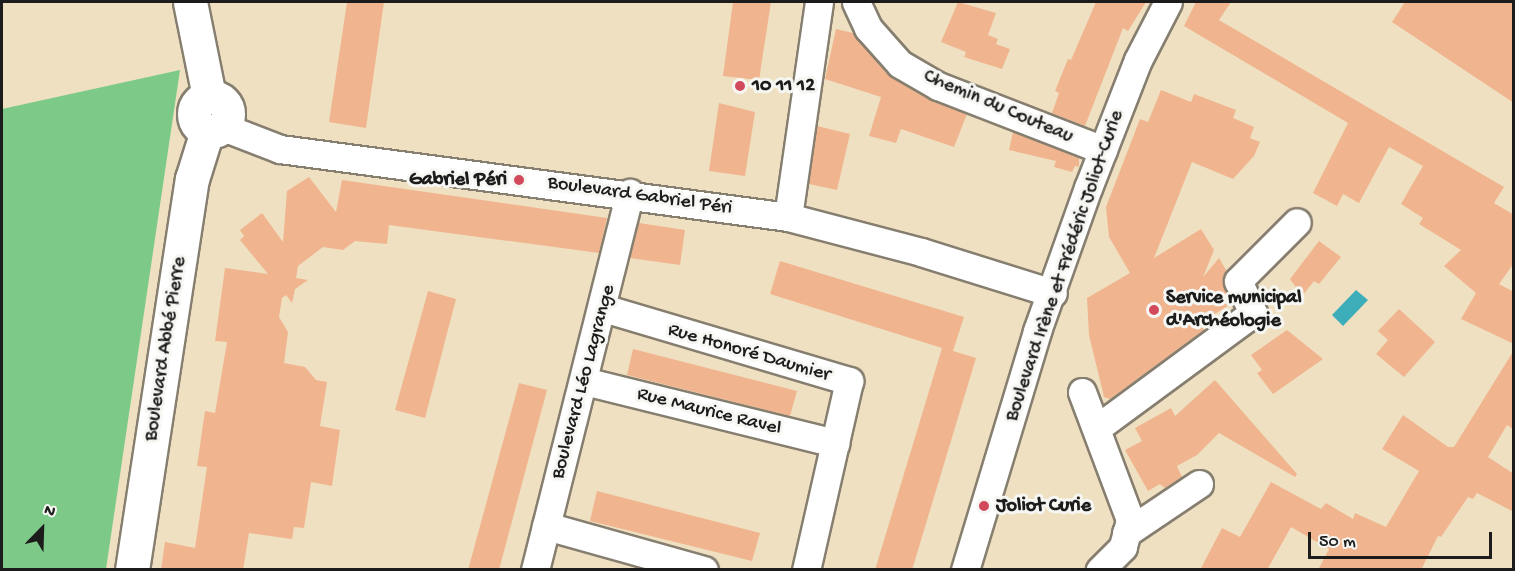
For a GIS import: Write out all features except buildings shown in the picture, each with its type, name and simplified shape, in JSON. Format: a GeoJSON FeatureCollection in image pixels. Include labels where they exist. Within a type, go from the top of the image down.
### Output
{"type":"FeatureCollection","features":[{"type":"Feature","properties":{"kind":"main road"},"geometry":{"type":"LineString","coordinates":[[190,2],[209,96],[226,105],[228,119],[214,129]]}},
{"type":"Feature","properties":{"kind":"main road","name":"Boulevard Abbé Pierre"},"geometry":{"type":"LineString","coordinates":[[132,570],[192,179],[214,129]]}},
{"type":"Feature","properties":{"kind":"street"},"geometry":{"type":"LineString","coordinates":[[788,217],[819,2]]}},
{"type":"Feature","properties":{"kind":"street","name":"Chemin du Couteau"},"geometry":{"type":"LineString","coordinates":[[856,2],[868,28],[900,64],[938,86],[1103,150]]}},
{"type":"Feature","properties":{"kind":"street","name":"Boulevard Irène et Frédéric Joliot-Curie"},"geometry":{"type":"LineString","coordinates":[[965,570],[1037,331],[1138,60],[1168,2]]}},
{"type":"Feature","properties":{"kind":"street","name":"Boulevard Gabriel Péri"},"geometry":{"type":"LineString","coordinates":[[214,129],[280,149],[630,193],[788,217],[921,252],[1053,293]]}},
{"type":"Feature","properties":{"kind":"street","name":"Boulevard Léo Lagrange"},"geometry":{"type":"LineString","coordinates":[[535,570],[603,308],[630,193]]}},
{"type":"Feature","properties":{"kind":"street"},"geometry":{"type":"LineString","coordinates":[[1097,428],[1253,313],[1238,281],[1297,222]]}},
{"type":"Feature","properties":{"kind":"street","name":"Rue Honoré Daumier"},"geometry":{"type":"LineString","coordinates":[[603,308],[849,381],[806,570]]}},
{"type":"Feature","properties":{"kind":"street","name":"Rue Maurice Ravel"},"geometry":{"type":"LineString","coordinates":[[584,381],[835,443]]}},
{"type":"Feature","properties":{"kind":"street"},"geometry":{"type":"LineString","coordinates":[[1082,392],[1130,520],[1123,547],[1100,570]]}},
{"type":"Feature","properties":{"kind":"street"},"geometry":{"type":"LineString","coordinates":[[1126,533],[1199,484]]}},
{"type":"Feature","properties":{"kind":"street"},"geometry":{"type":"LineString","coordinates":[[546,526],[704,570]]}},
{"type":"Feature","properties":{"kind":"green space"},"geometry":{"type":"Polygon","coordinates":[[[180,70],[106,569],[2,569],[2,109],[180,70]]]}},
{"type":"Feature","properties":{"kind":"water"},"geometry":{"type":"Polygon","coordinates":[[[1356,290],[1368,300],[1343,326],[1332,315],[1356,290]]]}},
{"type":"Feature","properties":{"kind":"place","name":"10 11 12"},"geometry":{"type":"Point","coordinates":[740,86]}},
{"type":"Feature","properties":{"kind":"place","name":"Gabriel Péri"},"geometry":{"type":"Point","coordinates":[519,180]}},
{"type":"Feature","properties":{"kind":"place","name":"Service municipal d'Archéologie"},"geometry":{"type":"Point","coordinates":[1154,310]}},
{"type":"Feature","properties":{"kind":"place","name":"Joliot Curie"},"geometry":{"type":"Point","coordinates":[984,506]}}]}
